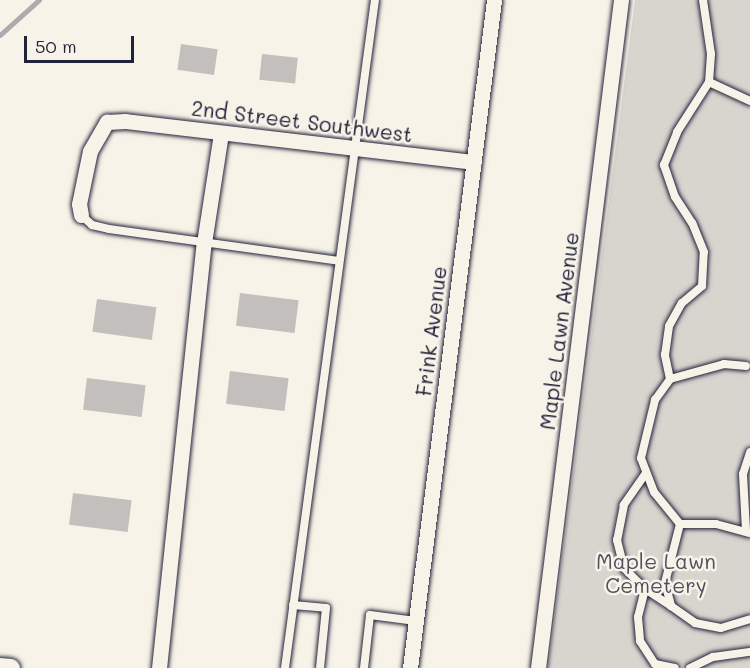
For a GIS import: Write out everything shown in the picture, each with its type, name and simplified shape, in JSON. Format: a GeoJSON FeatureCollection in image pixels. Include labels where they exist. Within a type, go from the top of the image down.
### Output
{"type":"FeatureCollection","features":[{"type":"Feature","properties":{"kind":"street","name":"Frink Avenue"},"geometry":{"type":"LineString","coordinates":[[410,668],[494,0]]}},
{"type":"Feature","properties":{"kind":"street","name":"Maple Lawn Avenue"},"geometry":{"type":"LineString","coordinates":[[538,668],[621,0]]}},
{"type":"Feature","properties":{"kind":"street","name":"2nd Street Southwest"},"geometry":{"type":"LineString","coordinates":[[81,215],[79,204],[90,151],[98,132],[107,122],[125,121],[474,162]]}},
{"type":"Feature","properties":{"kind":"street"},"geometry":{"type":"LineString","coordinates":[[159,668],[204,243],[221,133]]}},
{"type":"Feature","properties":{"kind":"street"},"geometry":{"type":"LineString","coordinates":[[0,667],[11,668]]}},
{"type":"Feature","properties":{"kind":"lane"},"geometry":{"type":"LineString","coordinates":[[285,668],[375,0]]}},
{"type":"Feature","properties":{"kind":"lane"},"geometry":{"type":"LineString","coordinates":[[670,379],[665,354],[669,326],[682,303],[702,286],[704,252],[692,223],[675,197],[664,165],[677,132],[709,82],[711,54],[703,0]]}},
{"type":"Feature","properties":{"kind":"lane"},"geometry":{"type":"LineString","coordinates":[[709,82],[750,101]]}},
{"type":"Feature","properties":{"kind":"lane"},"geometry":{"type":"LineString","coordinates":[[81,215],[92,225],[109,230],[339,261]]}},
{"type":"Feature","properties":{"kind":"lane"},"geometry":{"type":"LineString","coordinates":[[680,524],[654,492],[641,458],[645,429],[655,400],[670,379],[724,364],[749,366]]}},
{"type":"Feature","properties":{"kind":"lane"},"geometry":{"type":"LineString","coordinates":[[680,524],[716,524],[748,532],[743,474],[750,452]]}},
{"type":"Feature","properties":{"kind":"lane"},"geometry":{"type":"LineString","coordinates":[[646,473],[624,505],[617,540],[624,568],[645,589],[695,623],[721,628],[750,619]]}},
{"type":"Feature","properties":{"kind":"lane"},"geometry":{"type":"LineString","coordinates":[[671,606],[665,583],[680,524]]}},
{"type":"Feature","properties":{"kind":"lane"},"geometry":{"type":"LineString","coordinates":[[645,589],[638,617],[640,641],[655,664],[675,668]]}},
{"type":"Feature","properties":{"kind":"lane"},"geometry":{"type":"LineString","coordinates":[[293,605],[326,608],[320,668]]}},
{"type":"Feature","properties":{"kind":"lane"},"geometry":{"type":"LineString","coordinates":[[364,668],[370,615],[416,621]]}},
{"type":"Feature","properties":{"kind":"lane"},"geometry":{"type":"LineString","coordinates":[[690,668],[712,657],[750,652]]}},
{"type":"Feature","properties":{"kind":"green space","name":"Maple Lawn Cemetery"},"geometry":{"type":"Polygon","coordinates":[[[635,0],[750,0],[750,668],[548,668],[635,0]]]}},
{"type":"Feature","properties":{"kind":"building"},"geometry":{"type":"Polygon","coordinates":[[[181,44],[218,49],[214,75],[177,70],[181,44]]]}},
{"type":"Feature","properties":{"kind":"building"},"geometry":{"type":"Polygon","coordinates":[[[262,54],[298,58],[295,84],[259,80],[262,54]]]}},
{"type":"Feature","properties":{"kind":"building"},"geometry":{"type":"Polygon","coordinates":[[[240,293],[299,300],[295,333],[236,326],[240,293]]]}},
{"type":"Feature","properties":{"kind":"building"},"geometry":{"type":"Polygon","coordinates":[[[97,299],[156,307],[152,340],[92,332],[97,299]]]}},
{"type":"Feature","properties":{"kind":"building"},"geometry":{"type":"Polygon","coordinates":[[[230,371],[289,378],[285,411],[226,404],[230,371]]]}},
{"type":"Feature","properties":{"kind":"building"},"geometry":{"type":"Polygon","coordinates":[[[87,378],[146,385],[142,417],[83,410],[87,378]]]}},
{"type":"Feature","properties":{"kind":"building"},"geometry":{"type":"Polygon","coordinates":[[[73,493],[132,500],[128,532],[69,525],[73,493]]]}},
{"type":"Feature","properties":{"kind":"waterway"},"geometry":{"type":"LineString","coordinates":[[0,35],[39,0]]}}]}
